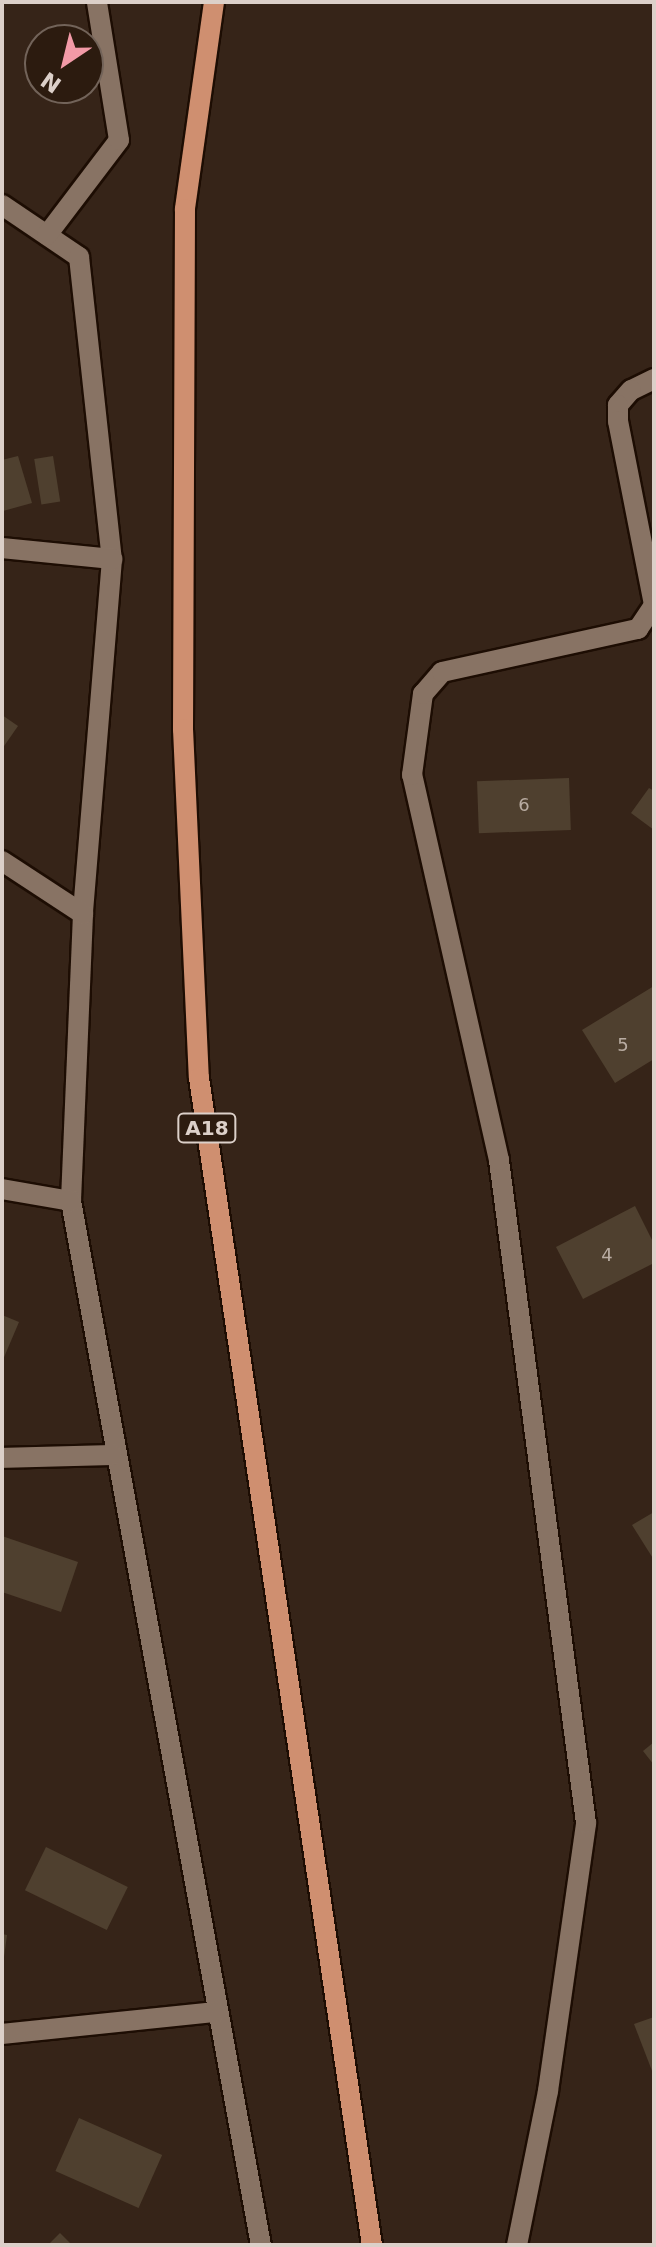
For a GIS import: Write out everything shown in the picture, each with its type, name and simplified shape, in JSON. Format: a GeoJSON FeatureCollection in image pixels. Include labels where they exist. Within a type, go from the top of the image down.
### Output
{"type":"FeatureCollection","features":[{"type":"Feature","properties":{"kind":"main road","name":"A18"},"geometry":{"type":"LineString","coordinates":[[214,2],[185,209],[183,729],[199,1078],[372,2245]]}},
{"type":"Feature","properties":{"kind":"street"},"geometry":{"type":"LineString","coordinates":[[47,235],[119,140],[97,2]]}},
{"type":"Feature","properties":{"kind":"street"},"geometry":{"type":"LineString","coordinates":[[2,205],[79,257],[112,559],[83,914],[71,1201],[112,1455],[261,2245]]}},
{"type":"Feature","properties":{"kind":"street"},"geometry":{"type":"LineString","coordinates":[[517,2245],[548,2091],[586,1823],[499,1160],[412,775],[423,694],[442,672],[638,629],[654,605],[618,421],[618,405],[631,390],[654,379]]}},
{"type":"Feature","properties":{"kind":"street"},"geometry":{"type":"LineString","coordinates":[[2,548],[112,559]]}},
{"type":"Feature","properties":{"kind":"street"},"geometry":{"type":"LineString","coordinates":[[2,861],[83,914]]}},
{"type":"Feature","properties":{"kind":"street"},"geometry":{"type":"LineString","coordinates":[[2,1189],[71,1201]]}},
{"type":"Feature","properties":{"kind":"street"},"geometry":{"type":"LineString","coordinates":[[2,1458],[112,1455]]}},
{"type":"Feature","properties":{"kind":"street"},"geometry":{"type":"LineString","coordinates":[[2,2034],[216,2012]]}},
{"type":"Feature","properties":{"kind":"building"},"geometry":{"type":"Polygon","coordinates":[[[18,456],[32,503],[3,511],[2,460],[18,456]]]}},
{"type":"Feature","properties":{"kind":"building"},"geometry":{"type":"Polygon","coordinates":[[[53,456],[60,501],[41,504],[34,459],[53,456]]]}},
{"type":"Feature","properties":{"kind":"building"},"geometry":{"type":"Polygon","coordinates":[[[2,715],[18,726],[2,749],[2,715]]]}},
{"type":"Feature","properties":{"kind":"building"},"geometry":{"type":"Polygon","coordinates":[[[569,778],[571,830],[479,833],[477,781],[569,778]]]}},
{"type":"Feature","properties":{"kind":"building"},"geometry":{"type":"Polygon","coordinates":[[[649,788],[654,791],[654,830],[631,813],[649,788]]]}},
{"type":"Feature","properties":{"kind":"building"},"geometry":{"type":"Polygon","coordinates":[[[654,986],[654,1059],[615,1083],[582,1030],[654,986]]]}},
{"type":"Feature","properties":{"kind":"building"},"geometry":{"type":"Polygon","coordinates":[[[635,1206],[654,1244],[654,1263],[583,1299],[556,1247],[635,1206]]]}},
{"type":"Feature","properties":{"kind":"building"},"geometry":{"type":"Polygon","coordinates":[[[2,1315],[19,1322],[2,1362],[2,1315]]]}},
{"type":"Feature","properties":{"kind":"building"},"geometry":{"type":"Polygon","coordinates":[[[654,1512],[654,1560],[632,1525],[654,1512]]]}},
{"type":"Feature","properties":{"kind":"building"},"geometry":{"type":"Polygon","coordinates":[[[2,1536],[78,1562],[61,1612],[2,1592],[2,1536]]]}},
{"type":"Feature","properties":{"kind":"building"},"geometry":{"type":"Polygon","coordinates":[[[654,1742],[654,1765],[643,1751],[654,1742]]]}},
{"type":"Feature","properties":{"kind":"building"},"geometry":{"type":"Polygon","coordinates":[[[46,1847],[128,1887],[107,1930],[25,1890],[46,1847]]]}},
{"type":"Feature","properties":{"kind":"building"},"geometry":{"type":"Polygon","coordinates":[[[2,1934],[7,1935],[4,1957],[2,1957],[2,1934]]]}},
{"type":"Feature","properties":{"kind":"building"},"geometry":{"type":"Polygon","coordinates":[[[654,2017],[654,2076],[634,2024],[654,2017]]]}},
{"type":"Feature","properties":{"kind":"building"},"geometry":{"type":"Polygon","coordinates":[[[79,2118],[162,2155],[139,2208],[55,2171],[79,2118]]]}},
{"type":"Feature","properties":{"kind":"building"},"geometry":{"type":"Polygon","coordinates":[[[60,2233],[72,2245],[48,2245],[60,2233]]]}}]}
